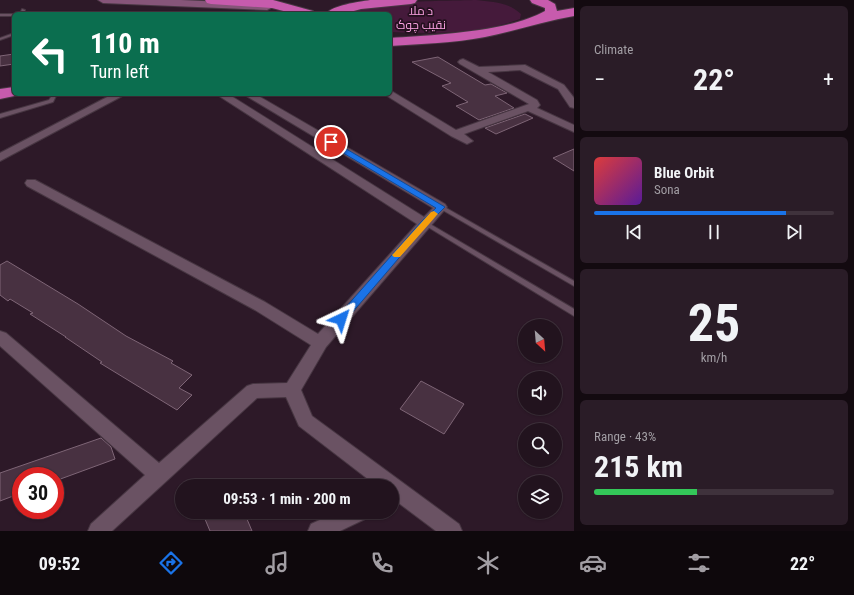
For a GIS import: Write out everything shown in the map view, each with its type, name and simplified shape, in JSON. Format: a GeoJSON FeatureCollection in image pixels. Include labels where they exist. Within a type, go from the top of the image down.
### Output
{"type":"FeatureCollection","features":[{"type":"Feature","properties":{"kind":"highway"},"geometry":{"type":"LineString","coordinates":[[211,0],[273,4],[302,12]]}},
{"type":"Feature","properties":{"kind":"highway"},"geometry":{"type":"LineString","coordinates":[[336,12],[342,9],[357,6],[411,0]]}},
{"type":"Feature","properties":{"kind":"highway"},"geometry":{"type":"LineString","coordinates":[[392,42],[483,33],[525,24],[551,13],[551,8],[545,3],[536,0]]}},
{"type":"Feature","properties":{"kind":"highway"},"geometry":{"type":"LineString","coordinates":[[544,17],[574,12]]}},
{"type":"Feature","properties":{"kind":"highway"},"geometry":{"type":"LineString","coordinates":[[0,88],[12,86]]}},
{"type":"Feature","properties":{"kind":"highway"},"geometry":{"type":"LineString","coordinates":[[0,94],[12,92]]}},
{"type":"Feature","properties":{"kind":"street"},"geometry":{"type":"LineString","coordinates":[[103,0],[287,8]]}},
{"type":"Feature","properties":{"kind":"street"},"geometry":{"type":"LineString","coordinates":[[455,134],[535,105],[533,102],[463,62]]}},
{"type":"Feature","properties":{"kind":"street"},"geometry":{"type":"LineString","coordinates":[[477,70],[522,67],[561,87],[574,105]]}},
{"type":"Feature","properties":{"kind":"street"},"geometry":{"type":"LineString","coordinates":[[0,158],[117,96]]}},
{"type":"Feature","properties":{"kind":"street"},"geometry":{"type":"LineString","coordinates":[[224,96],[425,223]]}},
{"type":"Feature","properties":{"kind":"street"},"geometry":{"type":"LineString","coordinates":[[251,96],[441,207],[425,223],[320,343],[292,390]]}},
{"type":"Feature","properties":{"kind":"street"},"geometry":{"type":"LineString","coordinates":[[392,96],[466,141]]}},
{"type":"Feature","properties":{"kind":"street"},"geometry":{"type":"LineString","coordinates":[[530,108],[574,129]]}},
{"type":"Feature","properties":{"kind":"street"},"geometry":{"type":"LineString","coordinates":[[31,182],[260,306],[320,343]]}},
{"type":"Feature","properties":{"kind":"street"},"geometry":{"type":"LineString","coordinates":[[0,337],[160,475]]}},
{"type":"Feature","properties":{"kind":"street"},"geometry":{"type":"LineString","coordinates":[[98,531],[254,391],[292,390]]}},
{"type":"Feature","properties":{"kind":"street"},"geometry":{"type":"LineString","coordinates":[[292,390],[305,421],[377,479]]}},
{"type":"Feature","properties":{"kind":"street"},"geometry":{"type":"LineString","coordinates":[[399,496],[452,531]]}},
{"type":"Feature","properties":{"kind":"street"},"geometry":{"type":"LineString","coordinates":[[318,531],[343,519]]}},
{"type":"Feature","properties":{"kind":"lane"},"geometry":{"type":"LineString","coordinates":[[0,15],[12,15]]}},
{"type":"Feature","properties":{"kind":"lane"},"geometry":{"type":"LineString","coordinates":[[0,39],[12,35]]}},
{"type":"Feature","properties":{"kind":"lane"},"geometry":{"type":"LineString","coordinates":[[0,116],[51,101],[54,96]]}},
{"type":"Feature","properties":{"kind":"lane"},"geometry":{"type":"LineString","coordinates":[[441,207],[574,284]]}},
{"type":"Feature","properties":{"kind":"lane"},"geometry":{"type":"LineString","coordinates":[[425,223],[574,313]]}},
{"type":"Feature","properties":{"kind":"green space","name":"د ملا نقيب چوک"},"geometry":{"type":"Polygon","coordinates":[[[476,0],[494,2],[511,7],[521,14],[520,19],[489,28],[456,32],[406,33],[392,32],[392,12],[355,12],[375,6],[430,1],[476,0]]]}},
{"type":"Feature","properties":{"kind":"building"},"geometry":{"type":"Polygon","coordinates":[[[12,54],[12,64],[0,66],[0,56],[12,54]]]}},
{"type":"Feature","properties":{"kind":"building"},"geometry":{"type":"Polygon","coordinates":[[[438,57],[485,85],[491,84],[507,93],[495,96],[514,108],[479,120],[456,106],[468,102],[442,86],[451,83],[412,62],[438,57]]]}},
{"type":"Feature","properties":{"kind":"building"},"geometry":{"type":"Polygon","coordinates":[[[525,114],[533,118],[496,134],[485,128],[525,114]]]}},
{"type":"Feature","properties":{"kind":"building"},"geometry":{"type":"Polygon","coordinates":[[[574,149],[574,171],[553,158],[574,149]]]}},
{"type":"Feature","properties":{"kind":"building"},"geometry":{"type":"Polygon","coordinates":[[[7,261],[78,304],[126,336],[173,361],[171,363],[192,375],[179,388],[192,395],[177,410],[100,363],[102,362],[30,314],[33,313],[10,299],[8,301],[0,295],[0,265],[7,261]]]}},
{"type":"Feature","properties":{"kind":"building"},"geometry":{"type":"Polygon","coordinates":[[[421,381],[464,404],[444,434],[400,409],[421,381]]]}},
{"type":"Feature","properties":{"kind":"building"},"geometry":{"type":"Polygon","coordinates":[[[101,438],[111,447],[115,459],[64,478],[64,467],[17,467],[101,438]]]}},
{"type":"Feature","properties":{"kind":"building"},"geometry":{"type":"Polygon","coordinates":[[[12,469],[12,496],[0,501],[0,473],[12,469]]]}},
{"type":"Feature","properties":{"kind":"building"},"geometry":{"type":"Polygon","coordinates":[[[205,519],[247,519],[252,531],[210,531],[205,519]]]}},
{"type":"Feature","properties":{"kind":"slow traffic"},"geometry":{"type":"LineString","coordinates":[[397,255],[434,214]]}},
{"type":"Feature","properties":{"kind":"route"},"geometry":{"type":"LineString","coordinates":[[331,142],[441,207],[425,223],[341,319]]}}]}
